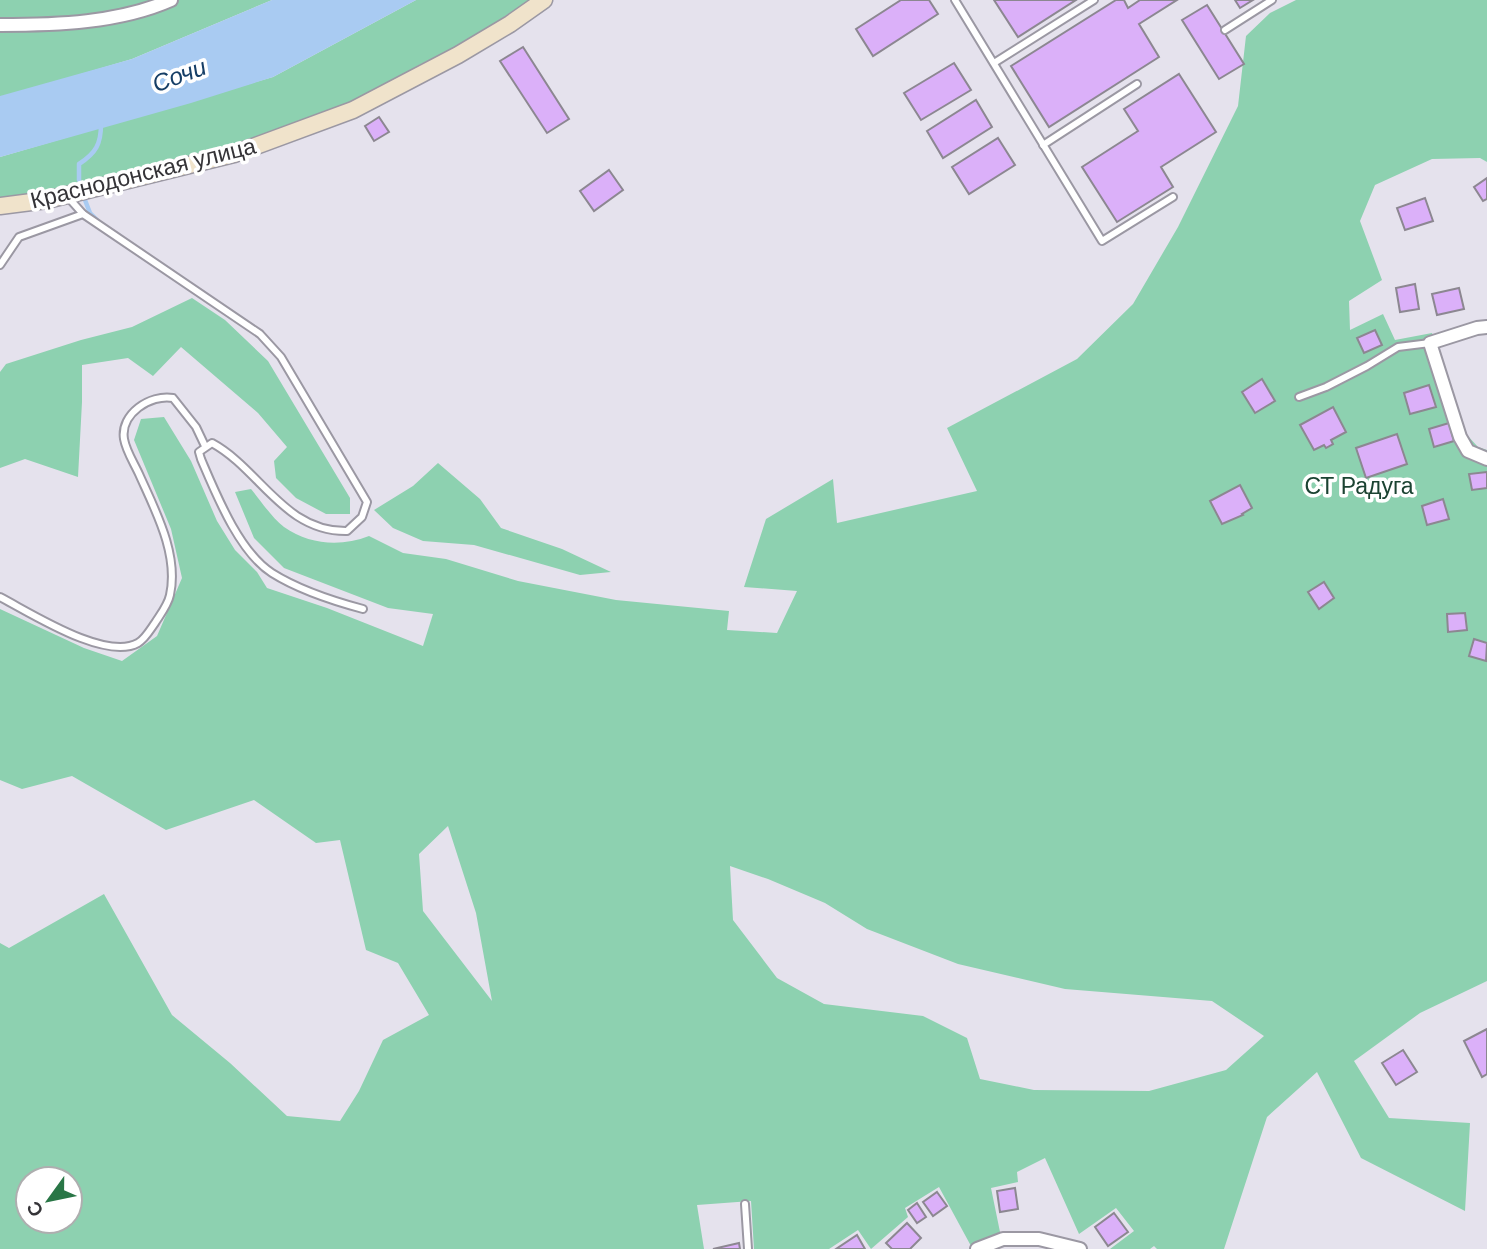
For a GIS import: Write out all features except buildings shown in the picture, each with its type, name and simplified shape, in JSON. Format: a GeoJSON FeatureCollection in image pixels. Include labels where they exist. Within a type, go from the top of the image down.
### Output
{"type":"FeatureCollection","features":[{"type":"Feature","properties":{"kind":"street"},"geometry":{"type":"LineString","coordinates":[[0,25],[47,25],[100,18],[160,5],[171,0]]}},
{"type":"Feature","properties":{"kind":"street","name":"Краснодонская улица"},"geometry":{"type":"LineString","coordinates":[[0,206],[66,195],[234,155],[354,110],[458,55],[544,0]]}},
{"type":"Feature","properties":{"kind":"street"},"geometry":{"type":"LineString","coordinates":[[1487,327],[1430,343],[1460,437],[1468,451],[1487,460]]}},
{"type":"Feature","properties":{"kind":"street"},"geometry":{"type":"LineString","coordinates":[[977,1249],[1003,1239],[1039,1239],[1080,1249]]}},
{"type":"Feature","properties":{"kind":"lane"},"geometry":{"type":"LineString","coordinates":[[955,0],[1102,240],[1173,197]]}},
{"type":"Feature","properties":{"kind":"lane"},"geometry":{"type":"LineString","coordinates":[[994,63],[1094,0]]}},
{"type":"Feature","properties":{"kind":"lane"},"geometry":{"type":"LineString","coordinates":[[1225,30],[1272,0]]}},
{"type":"Feature","properties":{"kind":"lane"},"geometry":{"type":"LineString","coordinates":[[1043,145],[1137,84]]}},
{"type":"Feature","properties":{"kind":"lane"},"geometry":{"type":"LineString","coordinates":[[66,195],[83,214],[260,334],[281,357],[367,502],[362,517],[347,531],[329,531],[282,506],[224,450],[212,443],[199,452],[201,459],[221,506],[238,534],[271,573],[304,589],[363,609]]}},
{"type":"Feature","properties":{"kind":"lane"},"geometry":{"type":"LineString","coordinates":[[0,265],[19,237],[83,214]]}},
{"type":"Feature","properties":{"kind":"lane"},"geometry":{"type":"LineString","coordinates":[[1299,397],[1357,372],[1398,347],[1430,343]]}},
{"type":"Feature","properties":{"kind":"lane"},"geometry":{"type":"LineString","coordinates":[[0,597],[82,638],[115,648],[138,643],[145,637],[170,597],[172,578],[170,551],[124,441],[123,427],[133,412],[151,400],[163,396],[173,398],[196,427],[205,446]]}},
{"type":"Feature","properties":{"kind":"lane"},"geometry":{"type":"LineString","coordinates":[[745,1204],[748,1249]]}},
{"type":"Feature","properties":{"kind":"green space"},"geometry":{"type":"Polygon","coordinates":[[[0,0],[272,0],[132,59],[0,98],[0,0]]]}},
{"type":"Feature","properties":{"kind":"green space"},"geometry":{"type":"Polygon","coordinates":[[[416,0],[530,0],[461,45],[419,65],[353,104],[229,148],[34,196],[0,199],[0,157],[273,77],[416,0]]]}},
{"type":"Feature","properties":{"kind":"green space","name":"СТ Радуга"},"geometry":{"type":"Polygon","coordinates":[[[1296,0],[1487,0],[1487,162],[1480,158],[1432,159],[1375,185],[1360,221],[1382,280],[1349,301],[1350,330],[1383,314],[1395,340],[1432,333],[1467,435],[1478,447],[1487,450],[1487,981],[1420,1013],[1354,1061],[1389,1118],[1470,1123],[1465,1211],[1361,1158],[1317,1072],[1267,1117],[1224,1249],[1157,1249],[1154,1246],[1150,1249],[1110,1249],[1134,1231],[1116,1208],[1079,1234],[1045,1158],[1017,1172],[1018,1182],[991,1188],[1000,1232],[971,1246],[939,1187],[905,1208],[908,1217],[871,1249],[858,1230],[829,1249],[754,1249],[751,1201],[697,1205],[704,1249],[0,1249],[0,943],[9,948],[104,894],[172,1015],[230,1063],[287,1116],[340,1121],[359,1091],[383,1040],[429,1015],[398,963],[366,950],[340,840],[316,843],[254,800],[166,830],[72,776],[22,789],[0,780],[0,609],[84,648],[122,661],[157,636],[182,578],[171,529],[134,440],[141,419],[164,417],[191,461],[217,521],[235,550],[257,572],[267,588],[327,608],[423,646],[433,614],[388,608],[284,568],[254,538],[235,492],[251,489],[284,527],[315,541],[348,542],[369,536],[403,553],[446,559],[518,581],[616,600],[729,611],[727,630],[777,633],[797,591],[744,587],[766,519],[833,479],[837,523],[977,491],[947,428],[1077,359],[1133,304],[1178,227],[1238,106],[1246,36],[1270,13],[1296,0]],[[448,826],[419,854],[423,911],[492,1001],[476,913],[448,826]],[[730,866],[733,920],[777,978],[824,1004],[923,1016],[967,1038],[980,1079],[1034,1090],[1149,1091],[1226,1070],[1264,1036],[1212,1001],[1065,989],[958,964],[867,929],[825,903],[730,866]]]}},
{"type":"Feature","properties":{"kind":"green space"},"geometry":{"type":"Polygon","coordinates":[[[192,298],[225,320],[268,361],[350,498],[350,514],[326,514],[296,498],[276,478],[274,461],[287,447],[258,413],[181,347],[153,376],[128,358],[82,365],[78,477],[25,459],[0,468],[0,372],[6,364],[132,327],[192,298]]]}},
{"type":"Feature","properties":{"kind":"green space"},"geometry":{"type":"Polygon","coordinates":[[[438,463],[480,499],[501,528],[562,549],[611,572],[580,575],[474,545],[423,541],[393,528],[374,510],[413,486],[438,463]]]}},
{"type":"Feature","properties":{"kind":"water","name":"Сочи"},"geometry":{"type":"Polygon","coordinates":[[[272,0],[416,0],[273,77],[0,157],[0,96],[132,59],[272,0]]]}},
{"type":"Feature","properties":{"kind":"waterway"},"geometry":{"type":"LineString","coordinates":[[79,180],[79,164],[90,156],[96,147],[101,124]]}},
{"type":"Feature","properties":{"kind":"waterway"},"geometry":{"type":"LineString","coordinates":[[85,200],[90,213],[99,222]]}}]}
